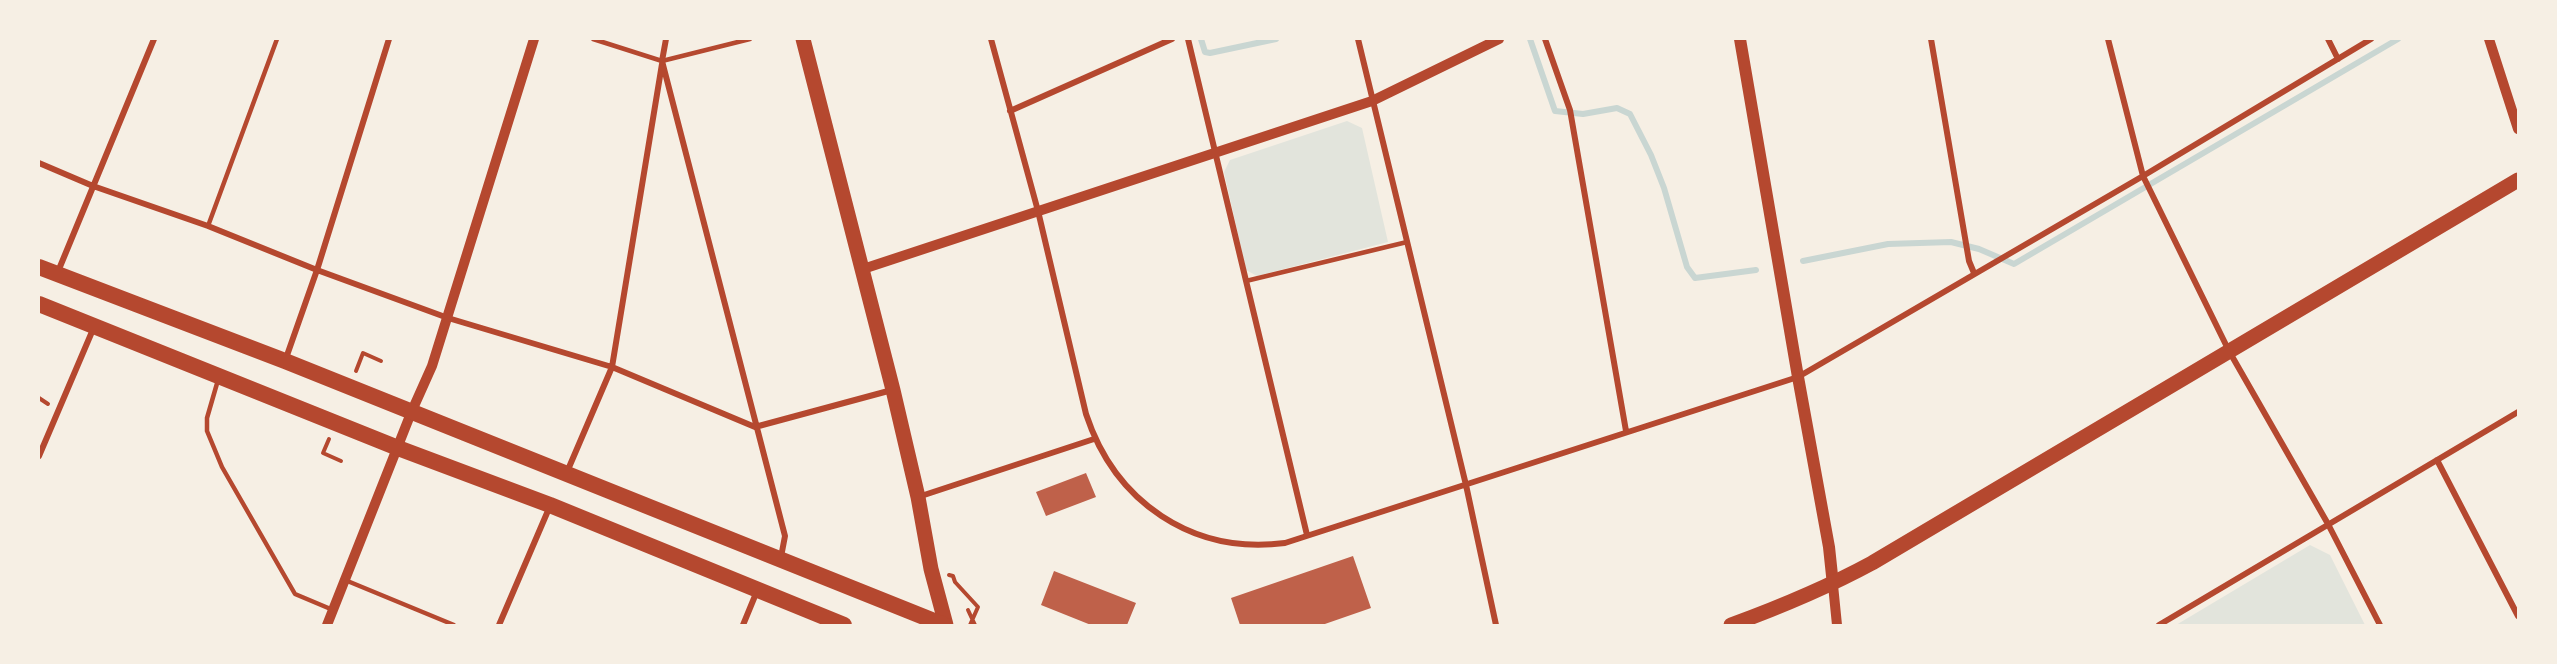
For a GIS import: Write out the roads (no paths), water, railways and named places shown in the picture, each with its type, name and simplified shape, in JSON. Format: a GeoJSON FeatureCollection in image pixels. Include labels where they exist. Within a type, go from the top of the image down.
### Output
{"type":"FeatureCollection","features":[{"type":"Feature","properties":{"kind":"highway"},"geometry":{"type":"LineString","coordinates":[[39,267],[285,361],[945,625]]}},
{"type":"Feature","properties":{"kind":"highway"},"geometry":{"type":"LineString","coordinates":[[39,304],[398,448],[550,505],[844,625]]}},
{"type":"Feature","properties":{"kind":"main road"},"geometry":{"type":"LineString","coordinates":[[803,39],[893,390],[945,625]]}},
{"type":"Feature","properties":{"kind":"main road"},"geometry":{"type":"LineString","coordinates":[[1740,39],[1829,547],[1833,585]]}},
{"type":"Feature","properties":{"kind":"main road"},"geometry":{"type":"LineString","coordinates":[[1731,625],[1833,585],[2518,180]]}},
{"type":"Feature","properties":{"kind":"street"},"geometry":{"type":"LineString","coordinates":[[56,274],[154,39]]}},
{"type":"Feature","properties":{"kind":"street"},"geometry":{"type":"LineString","coordinates":[[285,361],[317,270],[389,39]]}},
{"type":"Feature","properties":{"kind":"street"},"geometry":{"type":"LineString","coordinates":[[327,625],[411,412],[432,366],[534,39]]}},
{"type":"Feature","properties":{"kind":"street"},"geometry":{"type":"LineString","coordinates":[[567,473],[612,367],[666,39]]}},
{"type":"Feature","properties":{"kind":"street"},"geometry":{"type":"LineString","coordinates":[[991,39],[1038,211],[1086,414],[1094,439],[1111,468],[1133,493],[1165,520],[1191,533],[1217,541],[1264,546],[1285,543],[1798,377],[2371,39]]}},
{"type":"Feature","properties":{"kind":"street"},"geometry":{"type":"LineString","coordinates":[[1010,111],[1172,39]]}},
{"type":"Feature","properties":{"kind":"street"},"geometry":{"type":"LineString","coordinates":[[1188,39],[1307,536]]}},
{"type":"Feature","properties":{"kind":"street"},"geometry":{"type":"LineString","coordinates":[[1358,39],[1466,485],[1496,625]]}},
{"type":"Feature","properties":{"kind":"street"},"geometry":{"type":"LineString","coordinates":[[863,269],[1372,101],[1499,39]]}},
{"type":"Feature","properties":{"kind":"street"},"geometry":{"type":"LineString","coordinates":[[1545,39],[1570,110],[1626,431]]}},
{"type":"Feature","properties":{"kind":"street"},"geometry":{"type":"LineString","coordinates":[[1931,39],[1969,261],[1974,273]]}},
{"type":"Feature","properties":{"kind":"street"},"geometry":{"type":"LineString","coordinates":[[2108,39],[2142,176],[2229,351],[2328,524],[2380,625]]}},
{"type":"Feature","properties":{"kind":"street"},"geometry":{"type":"LineString","coordinates":[[2328,39],[2338,59]]}},
{"type":"Feature","properties":{"kind":"street"},"geometry":{"type":"LineString","coordinates":[[2489,39],[2518,129]]}},
{"type":"Feature","properties":{"kind":"street"},"geometry":{"type":"LineString","coordinates":[[662,61],[784,536],[781,558]]}},
{"type":"Feature","properties":{"kind":"street"},"geometry":{"type":"LineString","coordinates":[[39,163],[93,186],[208,226],[317,270],[448,318],[612,367],[755,427],[893,390]]}},
{"type":"Feature","properties":{"kind":"street"},"geometry":{"type":"LineString","coordinates":[[39,456],[94,326]]}},
{"type":"Feature","properties":{"kind":"street"},"geometry":{"type":"LineString","coordinates":[[2159,625],[2518,412]]}},
{"type":"Feature","properties":{"kind":"street"},"geometry":{"type":"LineString","coordinates":[[918,497],[1094,439]]}},
{"type":"Feature","properties":{"kind":"street"},"geometry":{"type":"LineString","coordinates":[[2437,460],[2518,616]]}},
{"type":"Feature","properties":{"kind":"street"},"geometry":{"type":"LineString","coordinates":[[499,625],[550,505]]}},
{"type":"Feature","properties":{"kind":"street"},"geometry":{"type":"LineString","coordinates":[[1833,585],[1837,625]]}},
{"type":"Feature","properties":{"kind":"street"},"geometry":{"type":"LineString","coordinates":[[743,625],[757,590]]}},
{"type":"Feature","properties":{"kind":"lane"},"geometry":{"type":"LineString","coordinates":[[208,226],[277,39]]}},
{"type":"Feature","properties":{"kind":"lane"},"geometry":{"type":"LineString","coordinates":[[593,39],[662,61],[750,39]]}},
{"type":"Feature","properties":{"kind":"lane"},"geometry":{"type":"LineString","coordinates":[[1246,281],[1407,242]]}},
{"type":"Feature","properties":{"kind":"lane"},"geometry":{"type":"LineString","coordinates":[[219,375],[208,411],[207,431],[222,467],[295,594],[333,610]]}},
{"type":"Feature","properties":{"kind":"lane"},"geometry":{"type":"LineString","coordinates":[[345,580],[454,625]]}},
{"type":"Feature","properties":{"kind":"waterway"},"geometry":{"type":"LineString","coordinates":[[1201,39],[1205,52],[1210,53],[1276,39]]}},
{"type":"Feature","properties":{"kind":"waterway"},"geometry":{"type":"LineString","coordinates":[[1530,39],[1555,111],[1583,114],[1617,108],[1630,114],[1651,155],[1664,188],[1687,267],[1695,278],[1756,270]]}},
{"type":"Feature","properties":{"kind":"waterway"},"geometry":{"type":"LineString","coordinates":[[1803,261],[1888,244],[1951,242],[1979,249],[2014,264],[2398,39]]}}]}
